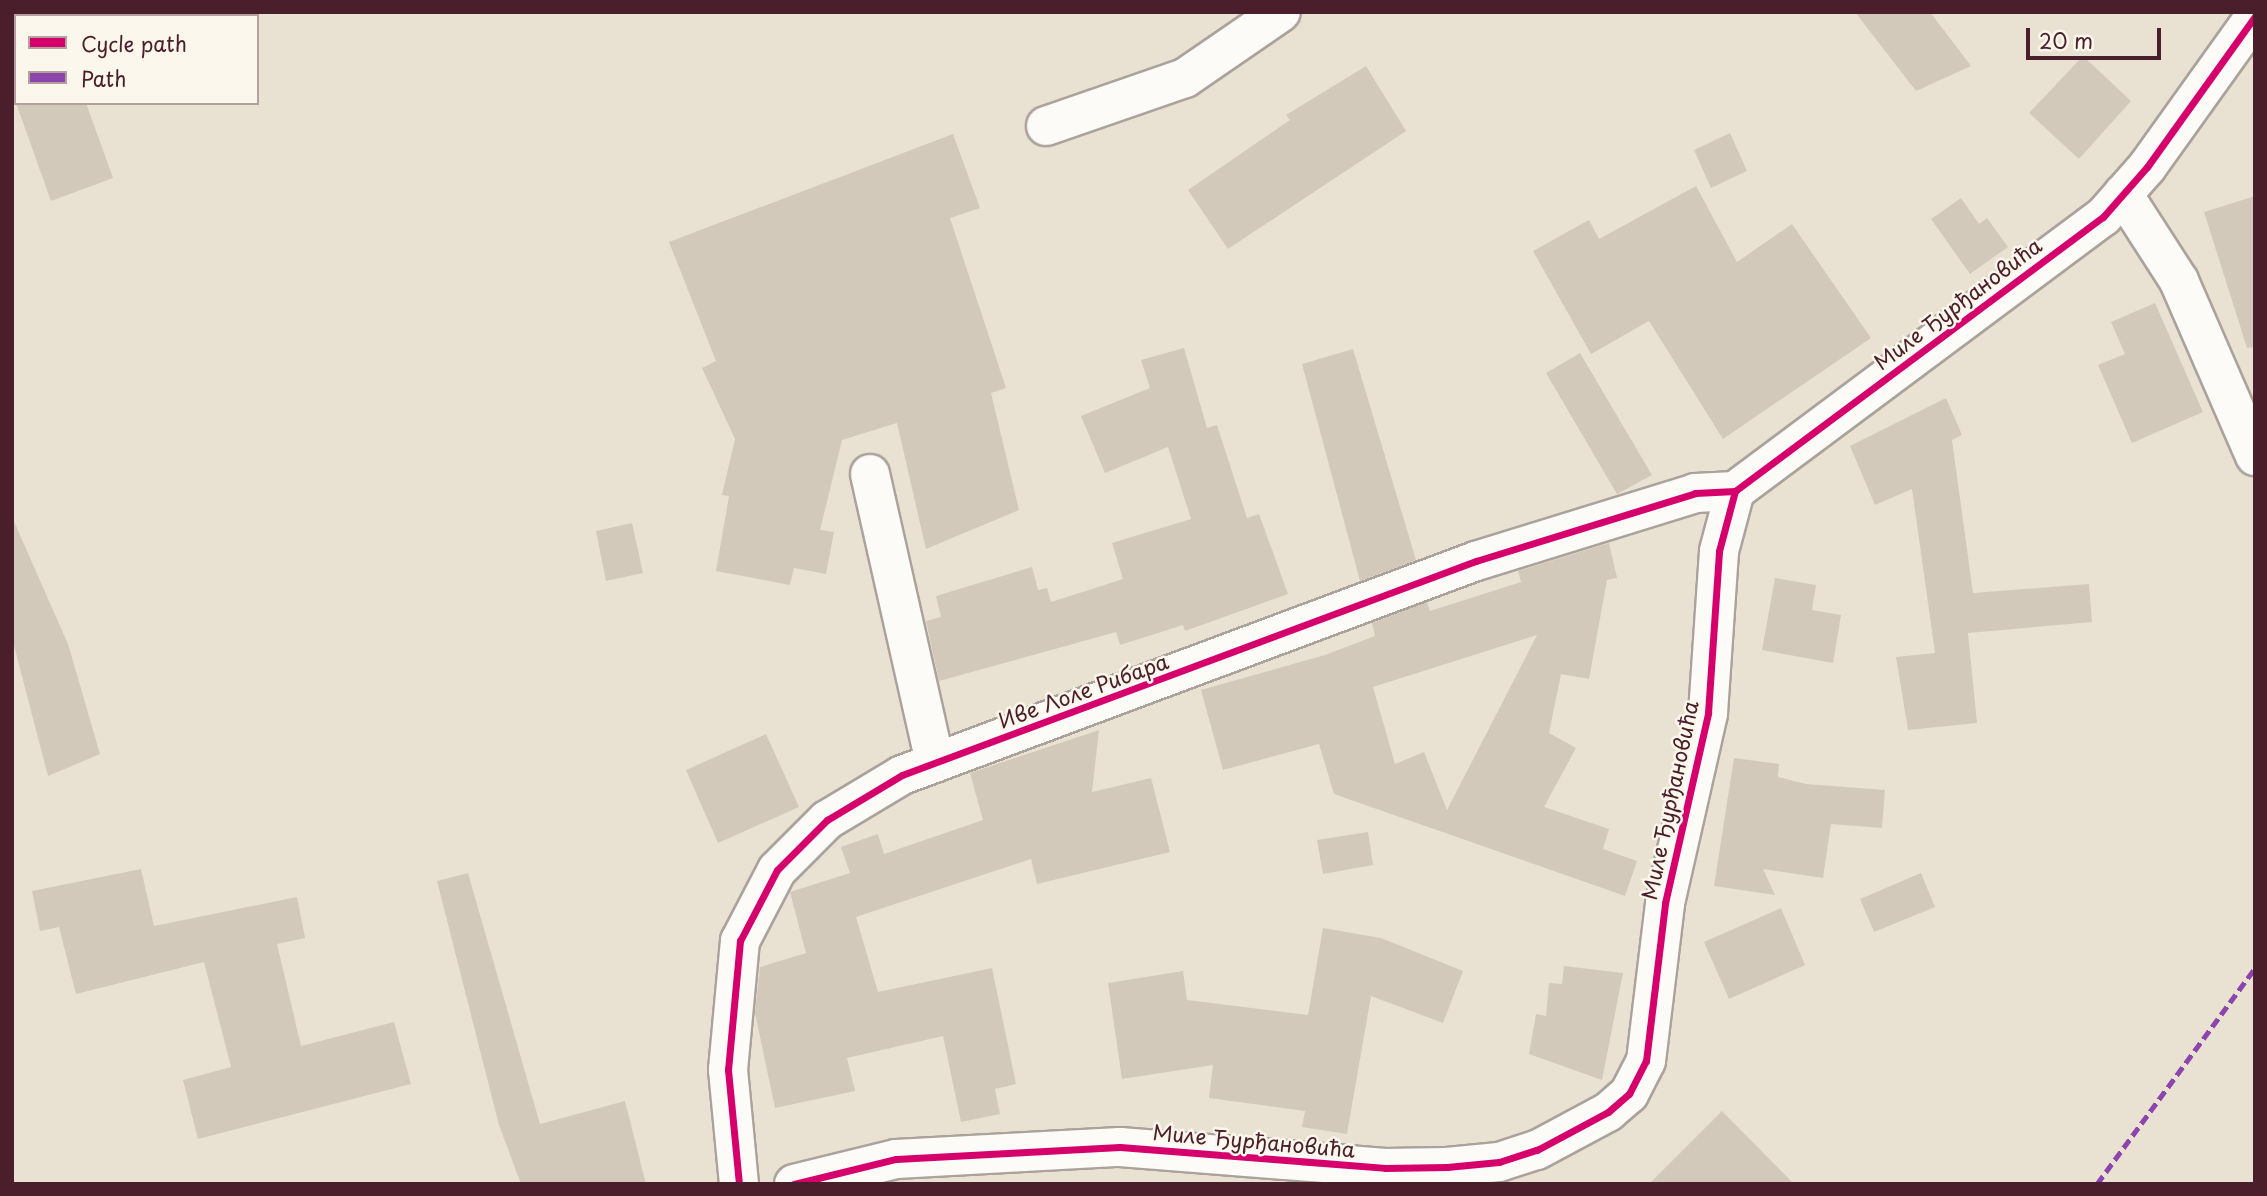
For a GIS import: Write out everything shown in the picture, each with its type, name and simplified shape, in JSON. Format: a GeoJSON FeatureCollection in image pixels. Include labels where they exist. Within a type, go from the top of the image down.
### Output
{"type":"FeatureCollection","features":[{"type":"Feature","properties":{"kind":"street"},"geometry":{"type":"LineString","coordinates":[[1046,126],[1185,78],[1281,12]]}},
{"type":"Feature","properties":{"kind":"street","name":"Миле Ђурђановића"},"geometry":{"type":"LineString","coordinates":[[794,1184],[896,1159],[1120,1147],[1385,1168],[1460,1166],[1536,1150],[1608,1112],[1629,1094],[1646,1061],[1665,903],[1708,713],[1719,551],[1735,491],[2103,217],[2123,194],[2247,21]]}},
{"type":"Feature","properties":{"kind":"street"},"geometry":{"type":"LineString","coordinates":[[2123,194],[2179,281],[2255,456]]}},
{"type":"Feature","properties":{"kind":"street"},"geometry":{"type":"LineString","coordinates":[[870,474],[935,763]]}},
{"type":"Feature","properties":{"kind":"street","name":"Иве Лоле Рибара"},"geometry":{"type":"LineString","coordinates":[[739,1184],[728,1024],[740,941],[754,904],[777,870],[827,820],[878,786],[935,763],[1476,561],[1695,492],[1735,491]]}},
{"type":"Feature","properties":{"kind":"building"},"geometry":{"type":"Polygon","coordinates":[[[1855,12],[1930,12],[1971,66],[1916,91],[1855,12]]]}},
{"type":"Feature","properties":{"kind":"building"},"geometry":{"type":"Polygon","coordinates":[[[2083,56],[2131,101],[2079,159],[2029,113],[2083,56]]]}},
{"type":"Feature","properties":{"kind":"building"},"geometry":{"type":"Polygon","coordinates":[[[1366,66],[1406,131],[1228,249],[1188,190],[1290,120],[1286,115],[1366,66]]]}},
{"type":"Feature","properties":{"kind":"building"},"geometry":{"type":"Polygon","coordinates":[[[17,105],[87,105],[113,178],[51,201],[17,105]]]}},
{"type":"Feature","properties":{"kind":"building"},"geometry":{"type":"Polygon","coordinates":[[[1730,133],[1747,171],[1711,188],[1694,150],[1730,133]]]}},
{"type":"Feature","properties":{"kind":"building"},"geometry":{"type":"Polygon","coordinates":[[[953,134],[980,208],[950,218],[1006,388],[991,393],[1019,510],[926,549],[897,423],[842,440],[820,530],[834,532],[826,574],[794,568],[790,585],[716,571],[729,496],[722,495],[735,439],[702,368],[716,361],[669,242],[953,134]]]}},
{"type":"Feature","properties":{"kind":"building"},"geometry":{"type":"Polygon","coordinates":[[[1696,186],[1737,262],[1792,224],[1871,338],[1723,439],[1649,321],[1591,354],[1533,251],[1589,220],[1599,239],[1696,186]]]}},
{"type":"Feature","properties":{"kind":"building"},"geometry":{"type":"Polygon","coordinates":[[[2255,196],[2255,347],[2247,348],[2204,212],[2255,196]]]}},
{"type":"Feature","properties":{"kind":"building"},"geometry":{"type":"Polygon","coordinates":[[[1961,198],[1979,224],[1987,218],[2008,247],[1970,274],[1931,219],[1961,198]]]}},
{"type":"Feature","properties":{"kind":"building"},"geometry":{"type":"Polygon","coordinates":[[[2155,303],[2203,412],[2132,443],[2098,365],[2125,354],[2111,322],[2155,303]]]}},
{"type":"Feature","properties":{"kind":"building"},"geometry":{"type":"Polygon","coordinates":[[[1184,348],[1207,428],[1217,425],[1247,518],[1259,514],[1288,594],[1185,631],[1183,625],[1120,645],[1116,632],[939,681],[926,621],[941,617],[936,596],[1032,567],[1038,590],[1047,588],[1051,602],[1123,579],[1112,543],[1191,519],[1168,447],[1105,473],[1081,416],[1150,388],[1141,360],[1184,348]]]}},
{"type":"Feature","properties":{"kind":"building"},"geometry":{"type":"Polygon","coordinates":[[[1353,349],[1416,560],[1360,581],[1302,364],[1353,349]]]}},
{"type":"Feature","properties":{"kind":"building"},"geometry":{"type":"Polygon","coordinates":[[[1580,353],[1652,475],[1617,494],[1546,373],[1580,353]]]}},
{"type":"Feature","properties":{"kind":"building"},"geometry":{"type":"Polygon","coordinates":[[[1946,398],[1962,435],[1952,440],[1973,593],[2089,584],[2092,622],[1968,633],[1977,723],[1908,730],[1896,657],[1935,653],[1912,489],[1875,505],[1850,446],[1946,398]]]}},
{"type":"Feature","properties":{"kind":"building"},"geometry":{"type":"Polygon","coordinates":[[[12,517],[68,644],[100,754],[48,776],[12,638],[12,517]]]}},
{"type":"Feature","properties":{"kind":"building"},"geometry":{"type":"Polygon","coordinates":[[[632,523],[643,573],[606,581],[596,531],[632,523]]]}},
{"type":"Feature","properties":{"kind":"building"},"geometry":{"type":"Polygon","coordinates":[[[1609,543],[1617,578],[1607,580],[1589,679],[1561,674],[1549,733],[1576,748],[1544,807],[1609,829],[1603,849],[1637,861],[1625,896],[1334,794],[1319,744],[1223,770],[1201,690],[1325,655],[1375,636],[1372,623],[1427,602],[1430,611],[1521,582],[1518,571],[1609,543]],[[1537,635],[1373,687],[1395,764],[1424,752],[1447,810],[1537,635]]]}},
{"type":"Feature","properties":{"kind":"building"},"geometry":{"type":"Polygon","coordinates":[[[1775,578],[1816,585],[1812,610],[1841,615],[1833,663],[1762,650],[1775,578]]]}},
{"type":"Feature","properties":{"kind":"building"},"geometry":{"type":"Polygon","coordinates":[[[1099,730],[1092,792],[1151,778],[1170,852],[1037,884],[1031,859],[856,917],[878,992],[992,968],[1016,1084],[995,1089],[1000,1114],[961,1122],[943,1036],[847,1058],[855,1091],[775,1108],[755,1013],[760,967],[806,953],[790,892],[850,873],[841,847],[878,834],[884,854],[983,820],[970,773],[1099,730]]]}},
{"type":"Feature","properties":{"kind":"building"},"geometry":{"type":"Polygon","coordinates":[[[766,734],[799,807],[718,843],[686,770],[766,734]]]}},
{"type":"Feature","properties":{"kind":"building"},"geometry":{"type":"Polygon","coordinates":[[[1734,758],[1779,764],[1778,777],[1806,784],[1885,790],[1882,828],[1831,824],[1823,878],[1763,869],[1775,895],[1714,886],[1734,758]]]}},
{"type":"Feature","properties":{"kind":"building"},"geometry":{"type":"Polygon","coordinates":[[[1368,832],[1373,865],[1323,874],[1317,840],[1368,832]]]}},
{"type":"Feature","properties":{"kind":"building"},"geometry":{"type":"Polygon","coordinates":[[[141,869],[154,926],[297,897],[305,938],[277,944],[301,1046],[394,1022],[411,1084],[198,1139],[183,1080],[231,1067],[204,962],[76,994],[59,927],[40,931],[32,891],[141,869]]]}},
{"type":"Feature","properties":{"kind":"building"},"geometry":{"type":"Polygon","coordinates":[[[468,873],[540,1124],[625,1101],[646,1184],[521,1184],[499,1125],[437,881],[468,873]]]}},
{"type":"Feature","properties":{"kind":"building"},"geometry":{"type":"Polygon","coordinates":[[[1921,873],[1935,907],[1874,932],[1860,899],[1921,873]]]}},
{"type":"Feature","properties":{"kind":"building"},"geometry":{"type":"Polygon","coordinates":[[[1781,908],[1805,965],[1729,999],[1704,942],[1781,908]]]}},
{"type":"Feature","properties":{"kind":"building"},"geometry":{"type":"Polygon","coordinates":[[[1323,928],[1381,938],[1463,971],[1443,1023],[1371,996],[1347,1134],[1302,1127],[1305,1111],[1209,1098],[1213,1065],[1122,1079],[1108,983],[1183,971],[1187,1000],[1308,1015],[1323,928]]]}},
{"type":"Feature","properties":{"kind":"building"},"geometry":{"type":"Polygon","coordinates":[[[1564,966],[1623,973],[1602,1080],[1529,1054],[1536,1014],[1546,1016],[1549,983],[1562,984],[1564,966]]]}},
{"type":"Feature","properties":{"kind":"building"},"geometry":{"type":"Polygon","coordinates":[[[1722,1111],[1794,1184],[1649,1184],[1722,1111]]]}},
{"type":"Feature","properties":{"kind":"marked path"},"geometry":{"type":"LineString","coordinates":[[2097,1184],[2255,968]]}},
{"type":"Feature","properties":{"kind":"cycle path"},"geometry":{"type":"LineString","coordinates":[[794,1184],[896,1159],[1120,1147],[1385,1168],[1447,1167],[1499,1162],[1537,1150],[1608,1112],[1629,1094],[1646,1061],[1665,903],[1708,713],[1719,551],[1735,491],[2103,217],[2147,167],[2255,16]]}},
{"type":"Feature","properties":{"kind":"cycle path"},"geometry":{"type":"LineString","coordinates":[[739,1184],[728,1070],[740,941],[777,870],[827,820],[902,775],[1476,561],[1695,493],[1735,491]]}}]}
